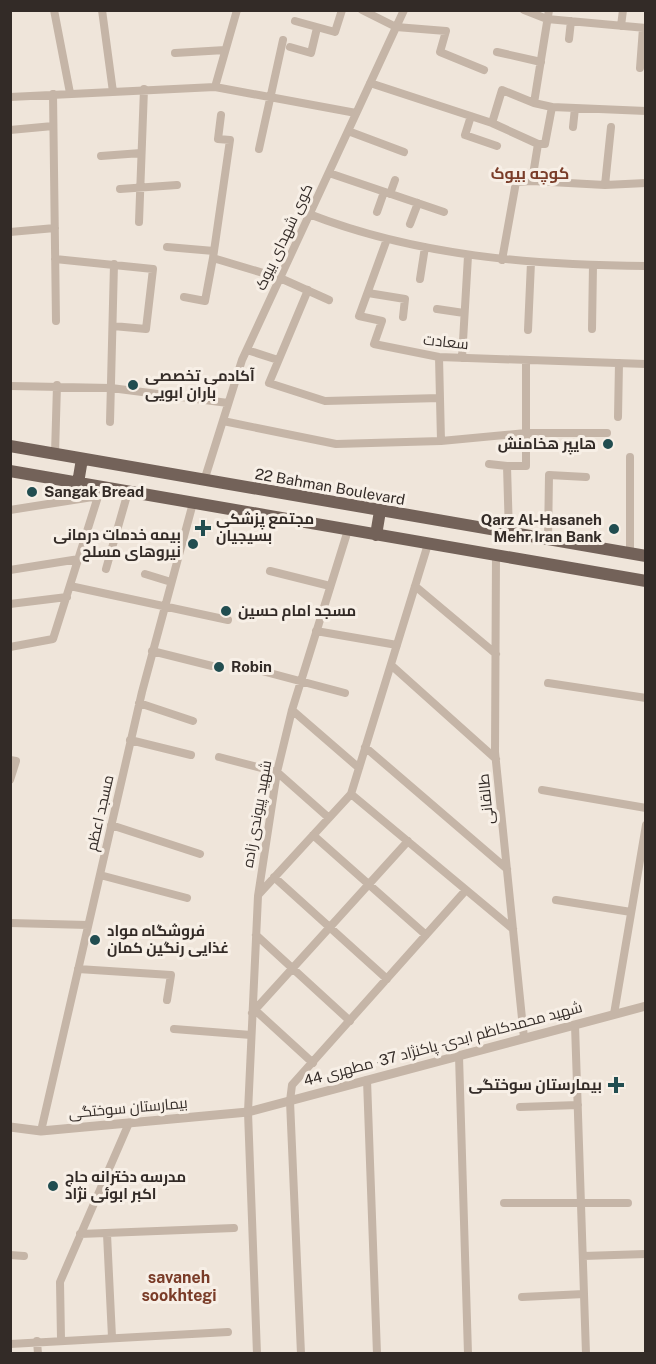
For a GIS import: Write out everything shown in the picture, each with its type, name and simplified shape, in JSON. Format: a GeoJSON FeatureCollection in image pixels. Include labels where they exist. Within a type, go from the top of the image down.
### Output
{"type":"FeatureCollection","features":[{"type":"Feature","properties":{"kind":"main road","name":"22 Bahman Boulevard"},"geometry":{"type":"LineString","coordinates":[[10,446],[645,556]]}},
{"type":"Feature","properties":{"kind":"main road"},"geometry":{"type":"LineString","coordinates":[[78,483],[82,459]]}},
{"type":"Feature","properties":{"kind":"main road"},"geometry":{"type":"LineString","coordinates":[[10,471],[78,483],[100,491],[128,492],[645,581]]}},
{"type":"Feature","properties":{"kind":"main road"},"geometry":{"type":"LineString","coordinates":[[376,535],[380,511]]}},
{"type":"Feature","properties":{"kind":"street"},"geometry":{"type":"LineString","coordinates":[[54,10],[70,93]]}},
{"type":"Feature","properties":{"kind":"street"},"geometry":{"type":"LineString","coordinates":[[102,10],[112,92]]}},
{"type":"Feature","properties":{"kind":"street"},"geometry":{"type":"LineString","coordinates":[[214,87],[237,10]]}},
{"type":"Feature","properties":{"kind":"street"},"geometry":{"type":"LineString","coordinates":[[295,21],[335,32],[342,10]]}},
{"type":"Feature","properties":{"kind":"street"},"geometry":{"type":"LineString","coordinates":[[362,10],[396,27],[446,31],[440,52],[484,70]]}},
{"type":"Feature","properties":{"kind":"street","name":"کوی شهدای بیوک"},"geometry":{"type":"LineString","coordinates":[[204,481],[247,350],[404,10]]}},
{"type":"Feature","properties":{"kind":"street"},"geometry":{"type":"LineString","coordinates":[[524,10],[571,21],[644,28],[640,68]]}},
{"type":"Feature","properties":{"kind":"street"},"geometry":{"type":"LineString","coordinates":[[621,26],[623,10]]}},
{"type":"Feature","properties":{"kind":"street"},"geometry":{"type":"LineString","coordinates":[[534,103],[548,15]]}},
{"type":"Feature","properties":{"kind":"street"},"geometry":{"type":"LineString","coordinates":[[569,39],[571,21]]}},
{"type":"Feature","properties":{"kind":"street"},"geometry":{"type":"LineString","coordinates":[[290,47],[310,53],[317,28]]}},
{"type":"Feature","properties":{"kind":"street"},"geometry":{"type":"LineString","coordinates":[[259,148],[283,40]]}},
{"type":"Feature","properties":{"kind":"street"},"geometry":{"type":"LineString","coordinates":[[175,53],[225,50]]}},
{"type":"Feature","properties":{"kind":"street"},"geometry":{"type":"LineString","coordinates":[[497,52],[541,62]]}},
{"type":"Feature","properties":{"kind":"street"},"geometry":{"type":"LineString","coordinates":[[370,82],[492,123],[538,144],[545,144],[552,107]]}},
{"type":"Feature","properties":{"kind":"street"},"geometry":{"type":"LineString","coordinates":[[10,97],[112,92],[144,88],[214,87],[356,113]]}},
{"type":"Feature","properties":{"kind":"street"},"geometry":{"type":"LineString","coordinates":[[139,222],[144,88]]}},
{"type":"Feature","properties":{"kind":"street"},"geometry":{"type":"LineString","coordinates":[[492,123],[502,90],[534,103],[552,107],[645,111]]}},
{"type":"Feature","properties":{"kind":"street"},"geometry":{"type":"LineString","coordinates":[[53,94],[56,321]]}},
{"type":"Feature","properties":{"kind":"street"},"geometry":{"type":"LineString","coordinates":[[573,127],[575,108]]}},
{"type":"Feature","properties":{"kind":"street"},"geometry":{"type":"LineString","coordinates":[[184,297],[205,301],[230,141],[218,140],[221,115]]}},
{"type":"Feature","properties":{"kind":"street"},"geometry":{"type":"LineString","coordinates":[[471,116],[465,135],[497,146]]}},
{"type":"Feature","properties":{"kind":"street"},"geometry":{"type":"LineString","coordinates":[[10,130],[53,126]]}},
{"type":"Feature","properties":{"kind":"street"},"geometry":{"type":"LineString","coordinates":[[605,185],[610,127]]}},
{"type":"Feature","properties":{"kind":"street"},"geometry":{"type":"LineString","coordinates":[[348,131],[404,152]]}},
{"type":"Feature","properties":{"kind":"street"},"geometry":{"type":"LineString","coordinates":[[532,181],[538,144]]}},
{"type":"Feature","properties":{"kind":"street"},"geometry":{"type":"LineString","coordinates":[[101,156],[141,153]]}},
{"type":"Feature","properties":{"kind":"street"},"geometry":{"type":"LineString","coordinates":[[328,173],[444,212]]}},
{"type":"Feature","properties":{"kind":"street"},"geometry":{"type":"LineString","coordinates":[[377,212],[395,180]]}},
{"type":"Feature","properties":{"kind":"street"},"geometry":{"type":"LineString","coordinates":[[502,260],[516,182],[605,185],[645,183]]}},
{"type":"Feature","properties":{"kind":"street"},"geometry":{"type":"LineString","coordinates":[[120,189],[177,185]]}},
{"type":"Feature","properties":{"kind":"street"},"geometry":{"type":"LineString","coordinates":[[410,224],[418,203]]}},
{"type":"Feature","properties":{"kind":"street"},"geometry":{"type":"LineString","coordinates":[[309,214],[387,239],[468,256],[531,262],[645,266]]}},
{"type":"Feature","properties":{"kind":"street"},"geometry":{"type":"LineString","coordinates":[[10,232],[55,228]]}},
{"type":"Feature","properties":{"kind":"street","name":"سعادت"},"geometry":{"type":"LineString","coordinates":[[387,239],[359,316],[382,321],[374,344],[439,357],[645,364]]}},
{"type":"Feature","properties":{"kind":"street"},"geometry":{"type":"LineString","coordinates":[[167,247],[214,254],[280,278],[329,300]]}},
{"type":"Feature","properties":{"kind":"street"},"geometry":{"type":"LineString","coordinates":[[420,279],[425,247]]}},
{"type":"Feature","properties":{"kind":"street"},"geometry":{"type":"LineString","coordinates":[[462,358],[468,256]]}},
{"type":"Feature","properties":{"kind":"street"},"geometry":{"type":"LineString","coordinates":[[55,259],[153,269],[146,329],[112,326]]}},
{"type":"Feature","properties":{"kind":"street"},"geometry":{"type":"LineString","coordinates":[[528,330],[531,262]]}},
{"type":"Feature","properties":{"kind":"street"},"geometry":{"type":"LineString","coordinates":[[110,422],[114,264]]}},
{"type":"Feature","properties":{"kind":"street"},"geometry":{"type":"LineString","coordinates":[[592,329],[593,265]]}},
{"type":"Feature","properties":{"kind":"street"},"geometry":{"type":"LineString","coordinates":[[308,290],[269,383],[325,401],[440,398]]}},
{"type":"Feature","properties":{"kind":"street"},"geometry":{"type":"LineString","coordinates":[[368,293],[405,299],[403,317]]}},
{"type":"Feature","properties":{"kind":"street"},"geometry":{"type":"LineString","coordinates":[[437,309],[464,313]]}},
{"type":"Feature","properties":{"kind":"street"},"geometry":{"type":"LineString","coordinates":[[247,350],[279,360]]}},
{"type":"Feature","properties":{"kind":"street"},"geometry":{"type":"LineString","coordinates":[[439,357],[441,441]]}},
{"type":"Feature","properties":{"kind":"street"},"geometry":{"type":"LineString","coordinates":[[489,464],[526,466],[526,360]]}},
{"type":"Feature","properties":{"kind":"street"},"geometry":{"type":"LineString","coordinates":[[618,417],[619,363]]}},
{"type":"Feature","properties":{"kind":"street"},"geometry":{"type":"LineString","coordinates":[[55,454],[57,385]]}},
{"type":"Feature","properties":{"kind":"street"},"geometry":{"type":"LineString","coordinates":[[10,386],[57,385],[111,388],[228,403]]}},
{"type":"Feature","properties":{"kind":"street"},"geometry":{"type":"LineString","coordinates":[[223,421],[336,444],[441,441],[526,433],[607,433]]}},
{"type":"Feature","properties":{"kind":"street"},"geometry":{"type":"LineString","coordinates":[[630,457],[630,554]]}},
{"type":"Feature","properties":{"kind":"street"},"geometry":{"type":"LineString","coordinates":[[507,466],[509,534]]}},
{"type":"Feature","properties":{"kind":"street"},"geometry":{"type":"LineString","coordinates":[[548,541],[549,475],[586,477]]}},
{"type":"Feature","properties":{"kind":"street"},"geometry":{"type":"LineString","coordinates":[[10,510],[100,491],[53,639],[10,647]]}},
{"type":"Feature","properties":{"kind":"street"},"geometry":{"type":"LineString","coordinates":[[106,569],[128,492]]}},
{"type":"Feature","properties":{"kind":"street","name":"مسجد اعظم"},"geometry":{"type":"LineString","coordinates":[[41,1131],[130,740],[193,503]]}},
{"type":"Feature","properties":{"kind":"street","name":"شهید پیوندی زاده"},"geometry":{"type":"LineString","coordinates":[[257,1353],[248,1112],[258,896],[277,772],[292,710],[348,530]]}},
{"type":"Feature","properties":{"kind":"street"},"geometry":{"type":"LineString","coordinates":[[258,896],[351,794],[428,544]]}},
{"type":"Feature","properties":{"kind":"street"},"geometry":{"type":"LineString","coordinates":[[150,551],[178,558]]}},
{"type":"Feature","properties":{"kind":"street","name":"طالقانی"},"geometry":{"type":"LineString","coordinates":[[496,555],[496,759],[524,1038]]}},
{"type":"Feature","properties":{"kind":"street"},"geometry":{"type":"LineString","coordinates":[[10,570],[79,559]]}},
{"type":"Feature","properties":{"kind":"street"},"geometry":{"type":"LineString","coordinates":[[270,571],[330,586]]}},
{"type":"Feature","properties":{"kind":"street"},"geometry":{"type":"LineString","coordinates":[[144,574],[171,582]]}},
{"type":"Feature","properties":{"kind":"street"},"geometry":{"type":"LineString","coordinates":[[70,586],[228,620]]}},
{"type":"Feature","properties":{"kind":"street"},"geometry":{"type":"LineString","coordinates":[[415,586],[495,654]]}},
{"type":"Feature","properties":{"kind":"street"},"geometry":{"type":"LineString","coordinates":[[10,604],[66,597]]}},
{"type":"Feature","properties":{"kind":"street"},"geometry":{"type":"LineString","coordinates":[[316,631],[397,645]]}},
{"type":"Feature","properties":{"kind":"street"},"geometry":{"type":"LineString","coordinates":[[152,651],[212,666]]}},
{"type":"Feature","properties":{"kind":"street"},"geometry":{"type":"LineString","coordinates":[[391,665],[496,759]]}},
{"type":"Feature","properties":{"kind":"street"},"geometry":{"type":"LineString","coordinates":[[243,666],[301,679],[345,693]]}},
{"type":"Feature","properties":{"kind":"street"},"geometry":{"type":"LineString","coordinates":[[548,683],[645,698]]}},
{"type":"Feature","properties":{"kind":"street"},"geometry":{"type":"LineString","coordinates":[[139,703],[192,721]]}},
{"type":"Feature","properties":{"kind":"street"},"geometry":{"type":"LineString","coordinates":[[292,710],[359,768]]}},
{"type":"Feature","properties":{"kind":"street"},"geometry":{"type":"LineString","coordinates":[[130,740],[191,755]]}},
{"type":"Feature","properties":{"kind":"street"},"geometry":{"type":"LineString","coordinates":[[365,747],[507,869]]}},
{"type":"Feature","properties":{"kind":"street"},"geometry":{"type":"LineString","coordinates":[[219,757],[277,772],[329,818]]}},
{"type":"Feature","properties":{"kind":"street"},"geometry":{"type":"LineString","coordinates":[[10,760],[16,761],[10,780]]}},
{"type":"Feature","properties":{"kind":"street"},"geometry":{"type":"LineString","coordinates":[[542,789],[645,808]]}},
{"type":"Feature","properties":{"kind":"street"},"geometry":{"type":"LineString","coordinates":[[351,794],[513,929]]}},
{"type":"Feature","properties":{"kind":"street"},"geometry":{"type":"LineString","coordinates":[[111,825],[200,854]]}},
{"type":"Feature","properties":{"kind":"street"},"geometry":{"type":"LineString","coordinates":[[614,1014],[642,866],[645,825]]}},
{"type":"Feature","properties":{"kind":"street"},"geometry":{"type":"LineString","coordinates":[[313,835],[426,936]]}},
{"type":"Feature","properties":{"kind":"street"},"geometry":{"type":"LineString","coordinates":[[313,1063],[254,1011],[408,841]]}},
{"type":"Feature","properties":{"kind":"street"},"geometry":{"type":"LineString","coordinates":[[100,875],[187,898]]}},
{"type":"Feature","properties":{"kind":"street"},"geometry":{"type":"LineString","coordinates":[[274,877],[387,979]]}},
{"type":"Feature","properties":{"kind":"street"},"geometry":{"type":"LineString","coordinates":[[301,1353],[290,1101],[292,1085],[466,890]]}},
{"type":"Feature","properties":{"kind":"street"},"geometry":{"type":"LineString","coordinates":[[556,900],[632,912]]}},
{"type":"Feature","properties":{"kind":"street"},"geometry":{"type":"LineString","coordinates":[[10,923],[88,925]]}},
{"type":"Feature","properties":{"kind":"street"},"geometry":{"type":"LineString","coordinates":[[256,935],[350,1021]]}},
{"type":"Feature","properties":{"kind":"street"},"geometry":{"type":"LineString","coordinates":[[78,969],[171,975],[167,1000]]}},
{"type":"Feature","properties":{"kind":"street","name":"شهید محمدکاظم ابدی- پاکنژاد 37- مطهری 44"},"geometry":{"type":"LineString","coordinates":[[248,1112],[645,1006]]}},
{"type":"Feature","properties":{"kind":"street"},"geometry":{"type":"LineString","coordinates":[[575,1025],[586,1353]]}},
{"type":"Feature","properties":{"kind":"street"},"geometry":{"type":"LineString","coordinates":[[174,1029],[251,1035]]}},
{"type":"Feature","properties":{"kind":"street"},"geometry":{"type":"LineString","coordinates":[[459,1056],[468,1353]]}},
{"type":"Feature","properties":{"kind":"street"},"geometry":{"type":"LineString","coordinates":[[367,1080],[377,1353]]}},
{"type":"Feature","properties":{"kind":"street"},"geometry":{"type":"LineString","coordinates":[[519,1107],[578,1105]]}},
{"type":"Feature","properties":{"kind":"street","name":"بیمارستان سوختگی"},"geometry":{"type":"LineString","coordinates":[[10,1127],[41,1131],[248,1112]]}},
{"type":"Feature","properties":{"kind":"street"},"geometry":{"type":"LineString","coordinates":[[60,1339],[60,1282],[129,1123]]}},
{"type":"Feature","properties":{"kind":"street"},"geometry":{"type":"LineString","coordinates":[[504,1203],[628,1203]]}},
{"type":"Feature","properties":{"kind":"street"},"geometry":{"type":"LineString","coordinates":[[80,1234],[234,1228]]}},
{"type":"Feature","properties":{"kind":"street"},"geometry":{"type":"LineString","coordinates":[[107,1234],[112,1337]]}},
{"type":"Feature","properties":{"kind":"street"},"geometry":{"type":"LineString","coordinates":[[583,1256],[645,1254]]}},
{"type":"Feature","properties":{"kind":"street"},"geometry":{"type":"LineString","coordinates":[[10,1255],[24,1256]]}},
{"type":"Feature","properties":{"kind":"street"},"geometry":{"type":"LineString","coordinates":[[522,1297],[584,1294]]}},
{"type":"Feature","properties":{"kind":"street"},"geometry":{"type":"LineString","coordinates":[[10,1344],[60,1339],[228,1332]]}},
{"type":"Feature","properties":{"kind":"street"},"geometry":{"type":"LineString","coordinates":[[37,1341],[38,1353]]}},
{"type":"Feature","properties":{"kind":"place","name":"آکادمی تخصصی باران ابویی"},"geometry":{"type":"Point","coordinates":[133,385]}},
{"type":"Feature","properties":{"kind":"place","name":"هایپر هخامنش"},"geometry":{"type":"Point","coordinates":[608,444]}},
{"type":"Feature","properties":{"kind":"place","name":"Sangak Bread"},"geometry":{"type":"Point","coordinates":[32,492]}},
{"type":"Feature","properties":{"kind":"place","name":"مجتمع پزشکی بسیجیان"},"geometry":{"type":"Point","coordinates":[203,528]}},
{"type":"Feature","properties":{"kind":"place","name":"Qarz Al-Hasaneh Mehr Iran Bank"},"geometry":{"type":"Point","coordinates":[614,529]}},
{"type":"Feature","properties":{"kind":"place","name":"بیمه خدمات درمانی نیروهای مسلح"},"geometry":{"type":"Point","coordinates":[193,544]}},
{"type":"Feature","properties":{"kind":"place","name":"مسجد امام حسین"},"geometry":{"type":"Point","coordinates":[226,611]}},
{"type":"Feature","properties":{"kind":"place","name":"Robin"},"geometry":{"type":"Point","coordinates":[219,667]}},
{"type":"Feature","properties":{"kind":"place","name":"فروشگاه مواد غذایی رنگین کمان"},"geometry":{"type":"Point","coordinates":[95,940]}},
{"type":"Feature","properties":{"kind":"place","name":"بیمارستان سوختگی"},"geometry":{"type":"Point","coordinates":[616,1085]}},
{"type":"Feature","properties":{"kind":"place","name":"مدرسه دخترانه حاج اکبر ابوئی نژاد"},"geometry":{"type":"Point","coordinates":[53,1186]}},
{"type":"Feature","properties":{"kind":"district","name":"کوچه بیوک"},"geometry":{"type":"Point","coordinates":[530,173]}},
{"type":"Feature","properties":{"kind":"district","name":"savaneh sookhtegi"},"geometry":{"type":"Point","coordinates":[179,1286]}}]}
